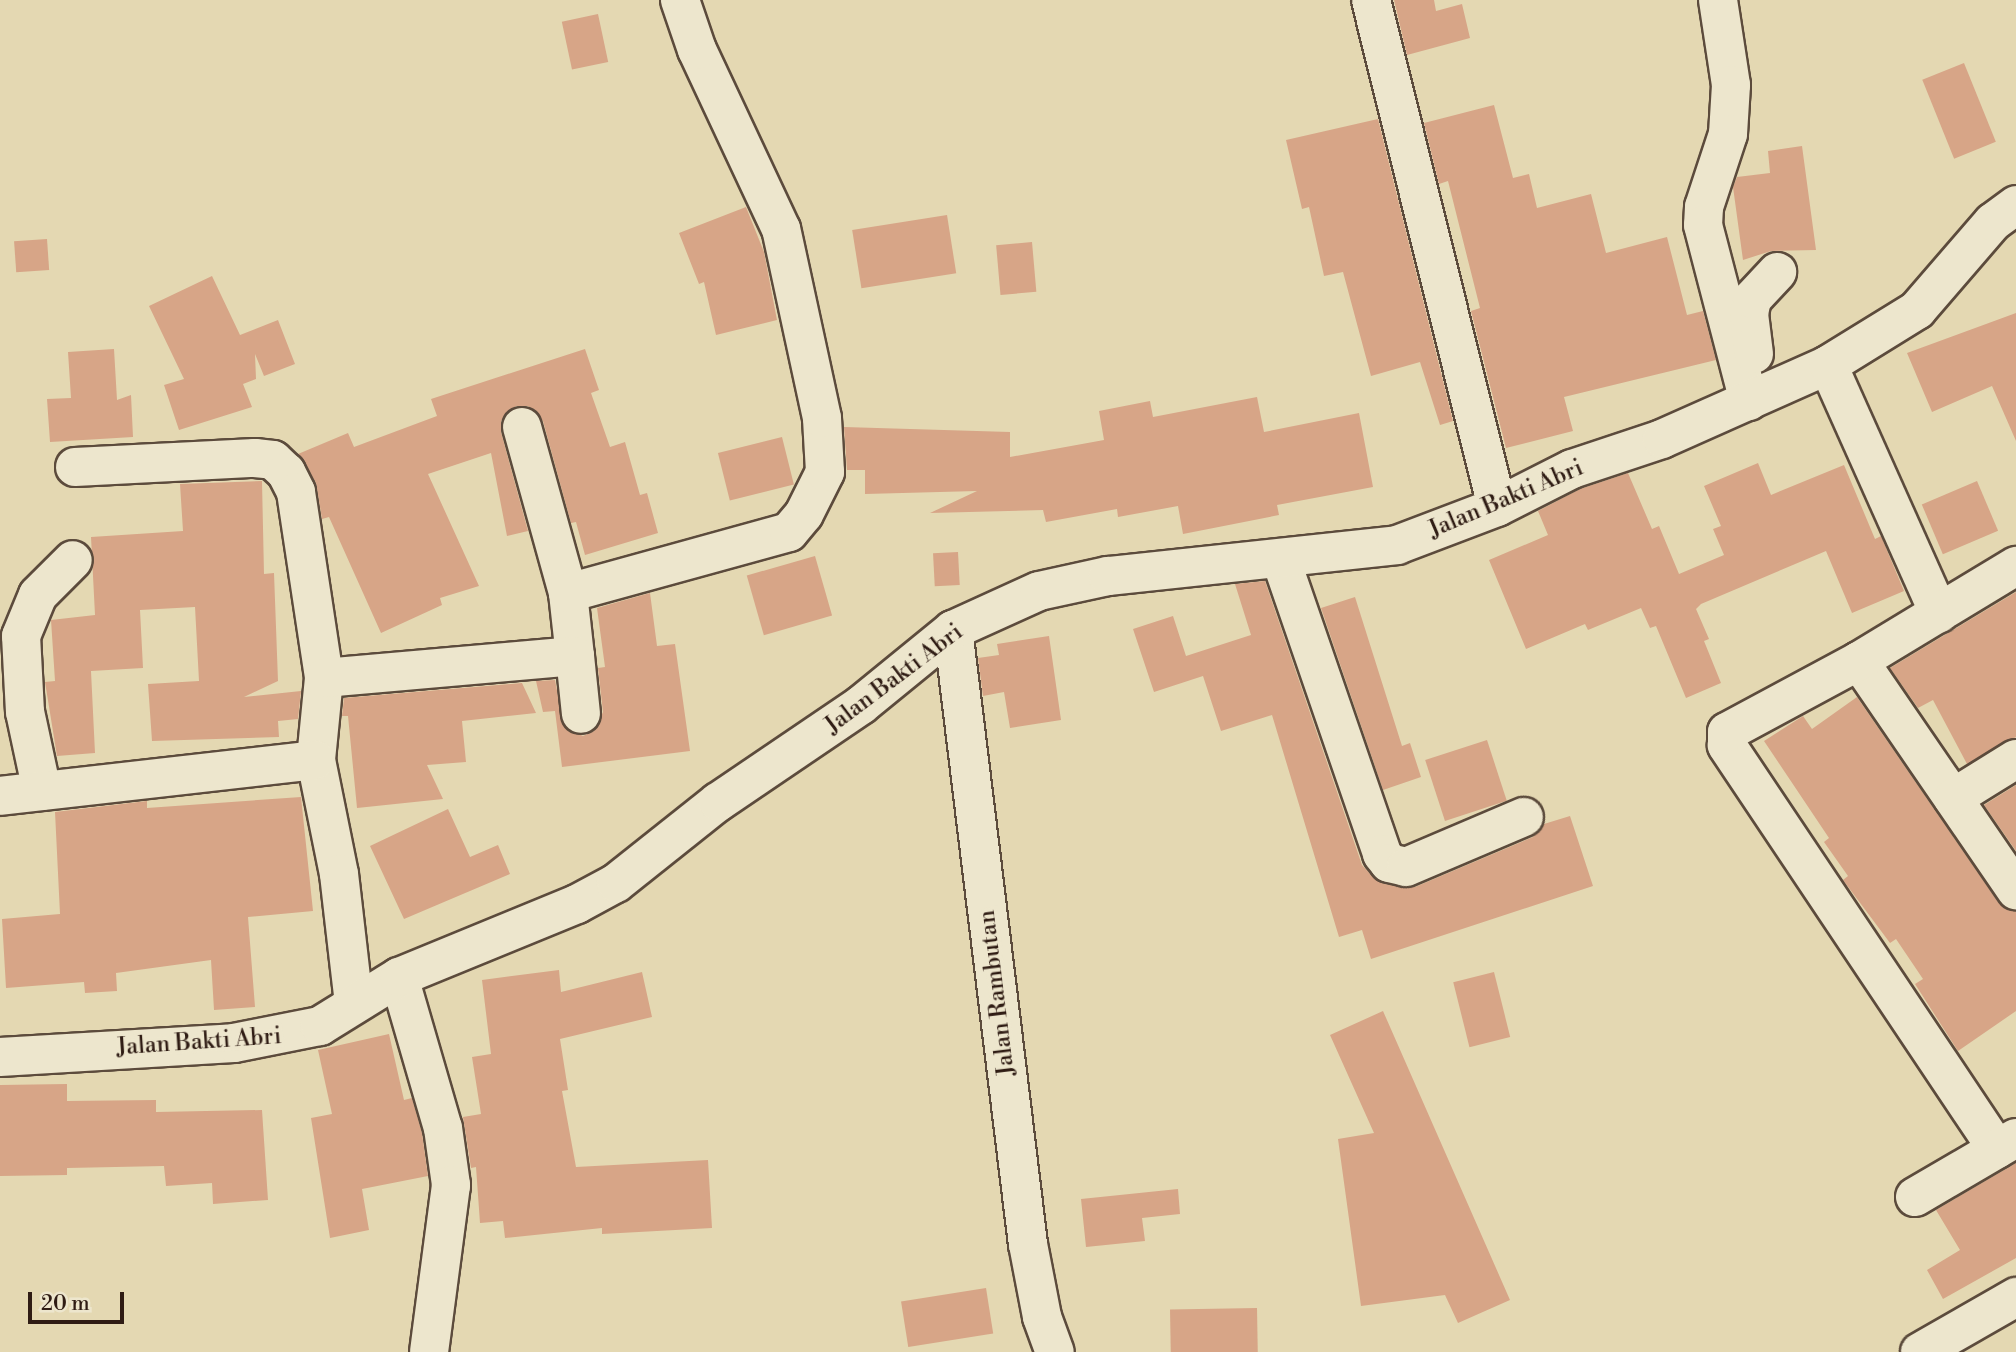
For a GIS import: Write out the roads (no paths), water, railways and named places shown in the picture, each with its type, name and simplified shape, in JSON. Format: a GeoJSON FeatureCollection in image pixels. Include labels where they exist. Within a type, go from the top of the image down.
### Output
{"type":"FeatureCollection","features":[{"type":"Feature","properties":{"kind":"street"},"geometry":{"type":"LineString","coordinates":[[568,593],[789,533],[804,514],[825,472],[822,418],[781,229],[697,50],[680,0]]}},
{"type":"Feature","properties":{"kind":"street"},"geometry":{"type":"LineString","coordinates":[[1371,0],[1497,507]]}},
{"type":"Feature","properties":{"kind":"street"},"geometry":{"type":"LineString","coordinates":[[1718,0],[1731,85],[1728,134],[1704,207],[1703,225],[1756,399]]}},
{"type":"Feature","properties":{"kind":"street","name":"Jalan Bakti Abri"},"geometry":{"type":"LineString","coordinates":[[0,1057],[284,1037],[320,1027],[399,977],[577,904],[616,883],[718,802],[861,705],[953,630],[1039,591],[1085,581],[1396,545],[1497,507],[1572,469],[1662,439],[1828,365],[1917,310],[1993,222],[2016,205]]}},
{"type":"Feature","properties":{"kind":"street"},"geometry":{"type":"LineString","coordinates":[[1756,399],[1749,314],[1757,291],[1777,272]]}},
{"type":"Feature","properties":{"kind":"street"},"geometry":{"type":"LineString","coordinates":[[1828,365],[1939,613]]}},
{"type":"Feature","properties":{"kind":"street"},"geometry":{"type":"LineString","coordinates":[[522,427],[568,593],[581,714]]}},
{"type":"Feature","properties":{"kind":"street"},"geometry":{"type":"LineString","coordinates":[[75,467],[273,460],[286,472],[296,492],[324,678],[316,761],[338,874],[354,1003]]}},
{"type":"Feature","properties":{"kind":"street"},"geometry":{"type":"LineString","coordinates":[[1281,560],[1382,855],[1389,863],[1406,867],[1524,817]]}},
{"type":"Feature","properties":{"kind":"street"},"geometry":{"type":"LineString","coordinates":[[43,792],[25,712],[21,636],[38,595],[73,561]]}},
{"type":"Feature","properties":{"kind":"street"},"geometry":{"type":"LineString","coordinates":[[1915,1197],[2007,1144],[1727,745],[1727,732],[1859,661],[2016,566]]}},
{"type":"Feature","properties":{"kind":"street","name":"Jalan Rambutan"},"geometry":{"type":"LineString","coordinates":[[953,630],[1028,1244],[1042,1317],[1055,1352]]}},
{"type":"Feature","properties":{"kind":"street"},"geometry":{"type":"LineString","coordinates":[[324,678],[575,656]]}},
{"type":"Feature","properties":{"kind":"street"},"geometry":{"type":"LineString","coordinates":[[1859,661],[2016,890]]}},
{"type":"Feature","properties":{"kind":"street"},"geometry":{"type":"LineString","coordinates":[[1953,798],[2016,759]]}},
{"type":"Feature","properties":{"kind":"street"},"geometry":{"type":"LineString","coordinates":[[0,796],[316,761]]}},
{"type":"Feature","properties":{"kind":"street"},"geometry":{"type":"LineString","coordinates":[[399,977],[443,1128],[451,1185],[429,1352]]}},
{"type":"Feature","properties":{"kind":"street"},"geometry":{"type":"LineString","coordinates":[[1920,1352],[2016,1297]]}}]}
